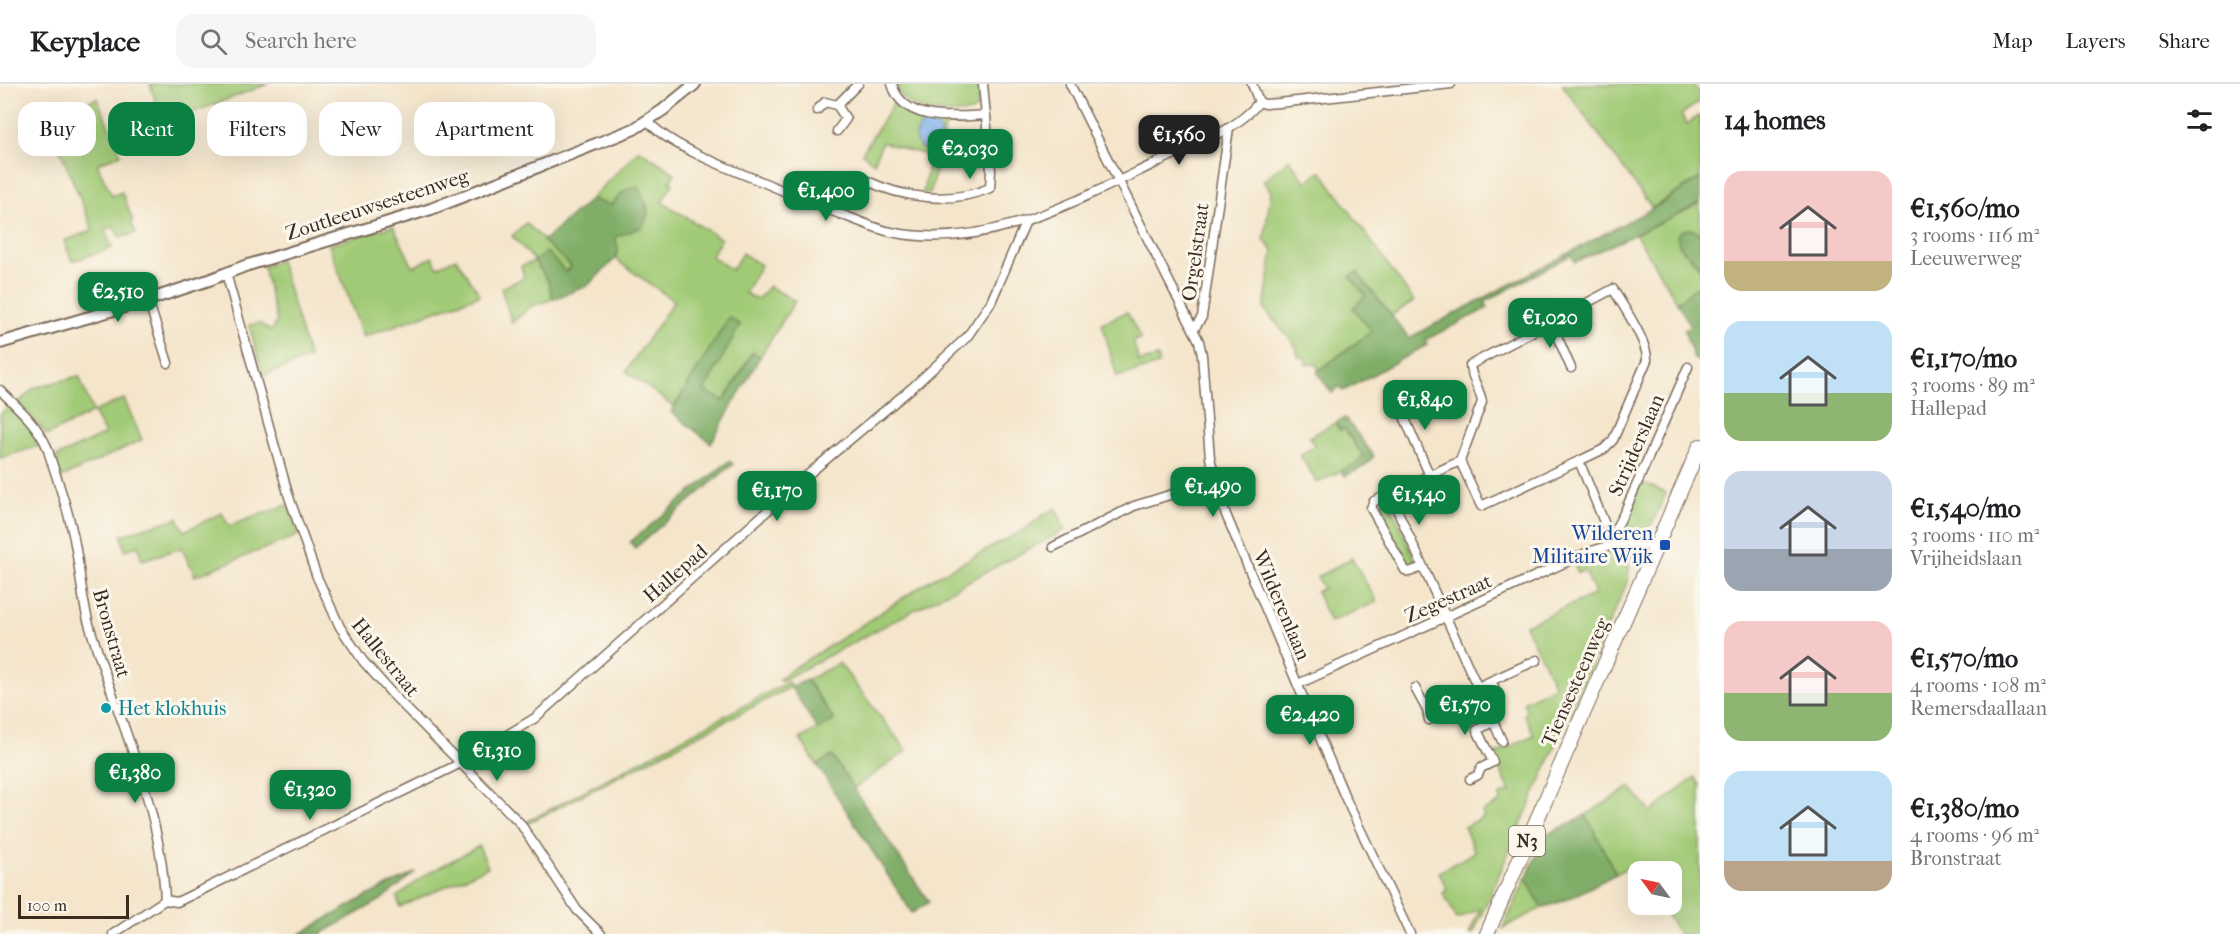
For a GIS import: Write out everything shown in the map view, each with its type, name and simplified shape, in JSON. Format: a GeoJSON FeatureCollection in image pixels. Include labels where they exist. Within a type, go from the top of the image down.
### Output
{"type":"FeatureCollection","features":[{"type":"Feature","properties":{"kind":"main road","name":"Tiensesteenweg"},"geometry":{"type":"LineString","coordinates":[[1487,934],[1700,446]]}},
{"type":"Feature","properties":{"kind":"street","name":"Zoutleeuwsesteenweg"},"geometry":{"type":"LineString","coordinates":[[0,343],[148,300],[431,208],[616,138],[648,122],[695,84]]}},
{"type":"Feature","properties":{"kind":"street"},"geometry":{"type":"LineString","coordinates":[[837,105],[858,84]]}},
{"type":"Feature","properties":{"kind":"street"},"geometry":{"type":"LineString","coordinates":[[891,84],[900,100],[917,111],[940,117],[985,115]]}},
{"type":"Feature","properties":{"kind":"street"},"geometry":{"type":"LineString","coordinates":[[864,180],[885,190],[910,196],[955,196],[990,188],[991,171],[983,84]]}},
{"type":"Feature","properties":{"kind":"street","name":"Wilderenlaan"},"geometry":{"type":"LineString","coordinates":[[1070,84],[1194,329],[1202,355],[1208,436],[1215,481],[1224,510],[1355,818],[1410,934]]}},
{"type":"Feature","properties":{"kind":"street"},"geometry":{"type":"LineString","coordinates":[[1252,84],[1259,102]]}},
{"type":"Feature","properties":{"kind":"street"},"geometry":{"type":"LineString","coordinates":[[1259,102],[1279,103],[1406,87],[1451,84]]}},
{"type":"Feature","properties":{"kind":"street"},"geometry":{"type":"LineString","coordinates":[[817,110],[825,102],[837,105],[846,119],[837,131]]}},
{"type":"Feature","properties":{"kind":"street"},"geometry":{"type":"LineString","coordinates":[[648,122],[658,132],[703,156],[880,229],[922,237],[941,237],[985,232],[1026,221],[1118,181],[1229,128],[1248,116],[1259,102]]}},
{"type":"Feature","properties":{"kind":"street","name":"Orgelstraat"},"geometry":{"type":"LineString","coordinates":[[1194,329],[1202,317],[1229,128]]}},
{"type":"Feature","properties":{"kind":"street","name":"Hallepad"},"geometry":{"type":"LineString","coordinates":[[459,764],[535,718],[811,472],[913,387],[967,337],[984,314],[1026,221]]}},
{"type":"Feature","properties":{"kind":"street","name":"Hallestraat"},"geometry":{"type":"LineString","coordinates":[[226,273],[289,497],[328,605],[350,644],[363,661],[459,764],[520,823],[577,910],[601,934]]}},
{"type":"Feature","properties":{"kind":"street","name":"Strijderslaan"},"geometry":{"type":"LineString","coordinates":[[1460,460],[1482,402],[1471,374],[1470,365],[1613,289],[1647,354],[1647,360],[1613,440],[1604,449],[1579,461]]}},
{"type":"Feature","properties":{"kind":"street"},"geometry":{"type":"LineString","coordinates":[[148,300],[168,363]]}},
{"type":"Feature","properties":{"kind":"street"},"geometry":{"type":"LineString","coordinates":[[1551,322],[1571,368]]}},
{"type":"Feature","properties":{"kind":"street","name":"Strijderslaan"},"geometry":{"type":"LineString","coordinates":[[1612,540],[1688,367]]}},
{"type":"Feature","properties":{"kind":"street","name":"Bronstraat"},"geometry":{"type":"LineString","coordinates":[[0,390],[35,425],[42,434],[47,447],[73,531],[89,624],[135,754],[150,810],[165,900]]}},
{"type":"Feature","properties":{"kind":"street"},"geometry":{"type":"LineString","coordinates":[[1396,398],[1429,474]]}},
{"type":"Feature","properties":{"kind":"street"},"geometry":{"type":"LineString","coordinates":[[1423,567],[1409,572],[1405,570],[1371,508],[1374,501],[1460,460],[1481,506],[1579,461],[1612,540],[1649,563]]}},
{"type":"Feature","properties":{"kind":"street"},"geometry":{"type":"LineString","coordinates":[[1053,547],[1134,506],[1215,481]]}},
{"type":"Feature","properties":{"kind":"street"},"geometry":{"type":"LineString","coordinates":[[1390,494],[1502,741]]}},
{"type":"Feature","properties":{"kind":"street","name":"Zegestraat"},"geometry":{"type":"LineString","coordinates":[[1298,684],[1612,540],[1639,542],[1655,548]]}},
{"type":"Feature","properties":{"kind":"street"},"geometry":{"type":"LineString","coordinates":[[1427,710],[1537,660]]}},
{"type":"Feature","properties":{"kind":"street"},"geometry":{"type":"LineString","coordinates":[[1491,681],[1499,697]]}},
{"type":"Feature","properties":{"kind":"street"},"geometry":{"type":"LineString","coordinates":[[1415,688],[1427,710],[1429,720]]}},
{"type":"Feature","properties":{"kind":"street"},"geometry":{"type":"LineString","coordinates":[[1470,779],[1478,775],[1481,768],[1493,762],[1477,730],[1493,722]]}},
{"type":"Feature","properties":{"kind":"street"},"geometry":{"type":"LineString","coordinates":[[113,934],[165,900],[177,902],[459,764]]}},
{"type":"Feature","properties":{"kind":"green space"},"geometry":{"type":"Polygon","coordinates":[[[150,84],[268,84],[221,102],[207,102],[207,107],[195,112],[195,102],[156,102],[150,84]]]}},
{"type":"Feature","properties":{"kind":"green space"},"geometry":{"type":"Polygon","coordinates":[[[895,84],[978,84],[979,104],[971,112],[946,113],[927,110],[911,105],[900,95],[895,84]]]}},
{"type":"Feature","properties":{"kind":"green space"},"geometry":{"type":"Polygon","coordinates":[[[1562,84],[1692,84],[1700,93],[1700,101],[1681,115],[1687,124],[1700,115],[1700,178],[1652,208],[1562,84]]]}},
{"type":"Feature","properties":{"kind":"green space"},"geometry":{"type":"Polygon","coordinates":[[[97,98],[108,124],[108,156],[116,156],[97,164],[112,196],[122,192],[136,233],[120,238],[114,227],[105,229],[112,248],[72,261],[64,241],[93,230],[63,156],[96,156],[96,102],[87,102],[97,98]]]}},
{"type":"Feature","properties":{"kind":"green space"},"geometry":{"type":"Polygon","coordinates":[[[895,101],[909,111],[947,120],[930,194],[923,193],[930,155],[882,142],[874,163],[862,153],[895,101]]]}},
{"type":"Feature","properties":{"kind":"green space"},"geometry":{"type":"Polygon","coordinates":[[[639,150],[675,173],[670,182],[673,184],[662,202],[721,239],[711,256],[732,270],[742,253],[761,265],[745,293],[759,298],[769,286],[795,301],[760,357],[752,352],[724,401],[704,391],[740,325],[730,318],[674,407],[626,371],[674,301],[615,259],[618,250],[615,237],[643,223],[648,212],[647,203],[624,191],[611,205],[591,199],[639,150]]]}},
{"type":"Feature","properties":{"kind":"green space"},"geometry":{"type":"Polygon","coordinates":[[[1289,159],[1306,182],[1321,171],[1414,301],[1391,316],[1357,272],[1351,277],[1367,296],[1353,308],[1372,331],[1319,370],[1316,364],[1306,365],[1305,357],[1298,357],[1296,346],[1264,309],[1273,251],[1264,240],[1271,191],[1263,181],[1289,159]]]}},
{"type":"Feature","properties":{"kind":"green space"},"geometry":{"type":"Polygon","coordinates":[[[1700,178],[1700,202],[1575,262],[1571,255],[1485,302],[1488,308],[1425,340],[1427,345],[1343,391],[1339,386],[1332,393],[1317,372],[1372,331],[1353,308],[1366,296],[1350,277],[1357,272],[1409,338],[1657,206],[1700,178]]]}},
{"type":"Feature","properties":{"kind":"green space"},"geometry":{"type":"Polygon","coordinates":[[[635,186],[640,188],[648,213],[642,227],[615,237],[618,250],[615,259],[587,286],[553,299],[548,281],[535,261],[547,252],[566,272],[571,266],[543,241],[591,199],[611,205],[624,191],[635,186]]]}},
{"type":"Feature","properties":{"kind":"green space"},"geometry":{"type":"Polygon","coordinates":[[[1700,202],[1700,234],[1691,229],[1680,246],[1700,268],[1700,285],[1677,302],[1635,233],[1700,202]]]}},
{"type":"Feature","properties":{"kind":"green space"},"geometry":{"type":"Polygon","coordinates":[[[526,223],[571,266],[566,272],[535,262],[548,281],[553,299],[530,307],[512,323],[501,288],[524,278],[521,266],[535,261],[512,236],[526,223]]]}},
{"type":"Feature","properties":{"kind":"green space"},"geometry":{"type":"Polygon","coordinates":[[[393,226],[413,267],[433,257],[437,267],[456,258],[480,295],[363,337],[329,245],[393,226]]]}},
{"type":"Feature","properties":{"kind":"green space"},"geometry":{"type":"Polygon","coordinates":[[[1691,229],[1700,234],[1700,268],[1680,246],[1677,236],[1682,230],[1691,229]]]}},
{"type":"Feature","properties":{"kind":"green space"},"geometry":{"type":"Polygon","coordinates":[[[280,260],[309,358],[263,376],[249,325],[259,323],[271,331],[277,322],[263,266],[280,260]]]}},
{"type":"Feature","properties":{"kind":"green space"},"geometry":{"type":"Polygon","coordinates":[[[1700,285],[1700,362],[1694,359],[1684,330],[1690,326],[1677,302],[1700,285]]]}},
{"type":"Feature","properties":{"kind":"green space"},"geometry":{"type":"Polygon","coordinates":[[[1127,312],[1141,339],[1133,341],[1139,362],[1158,357],[1159,365],[1117,377],[1102,323],[1127,312]]]}},
{"type":"Feature","properties":{"kind":"green space"},"geometry":{"type":"Polygon","coordinates":[[[729,317],[740,325],[704,391],[724,401],[753,352],[760,357],[711,443],[671,412],[729,317]]]}},
{"type":"Feature","properties":{"kind":"green space"},"geometry":{"type":"Polygon","coordinates":[[[79,376],[93,412],[48,435],[18,403],[34,388],[79,376]]]}},
{"type":"Feature","properties":{"kind":"green space"},"geometry":{"type":"Polygon","coordinates":[[[124,399],[142,440],[61,478],[54,458],[105,434],[93,412],[124,399]]]}},
{"type":"Feature","properties":{"kind":"green space"},"geometry":{"type":"Polygon","coordinates":[[[10,406],[32,429],[42,445],[0,458],[0,414],[10,406]]]}},
{"type":"Feature","properties":{"kind":"green space"},"geometry":{"type":"Polygon","coordinates":[[[1345,418],[1374,456],[1365,466],[1345,476],[1341,471],[1355,464],[1363,456],[1344,428],[1340,430],[1335,423],[1345,418]]]}},
{"type":"Feature","properties":{"kind":"green space"},"geometry":{"type":"Polygon","coordinates":[[[1335,423],[1339,430],[1344,427],[1363,456],[1355,464],[1317,483],[1300,455],[1315,446],[1309,437],[1335,423]]]}},
{"type":"Feature","properties":{"kind":"green space"},"geometry":{"type":"Polygon","coordinates":[[[729,461],[733,464],[635,548],[630,542],[729,461]]]}},
{"type":"Feature","properties":{"kind":"green space"},"geometry":{"type":"Polygon","coordinates":[[[1641,482],[1666,493],[1653,522],[1638,537],[1622,538],[1618,532],[1641,482]]]}},
{"type":"Feature","properties":{"kind":"green space"},"geometry":{"type":"Polygon","coordinates":[[[1386,499],[1389,501],[1416,562],[1414,566],[1409,567],[1405,564],[1374,505],[1386,499]]]}},
{"type":"Feature","properties":{"kind":"green space"},"geometry":{"type":"Polygon","coordinates":[[[286,505],[289,507],[299,535],[195,576],[182,548],[142,560],[138,546],[125,550],[121,535],[178,518],[184,531],[222,513],[229,526],[286,505]]]}},
{"type":"Feature","properties":{"kind":"green space"},"geometry":{"type":"Polygon","coordinates":[[[1056,508],[1065,530],[781,681],[779,680],[787,672],[930,580],[1024,530],[1056,508]]]}},
{"type":"Feature","properties":{"kind":"green space"},"geometry":{"type":"Polygon","coordinates":[[[1611,552],[1630,558],[1628,580],[1473,934],[1469,934],[1480,909],[1457,919],[1443,893],[1447,890],[1439,872],[1475,852],[1464,827],[1484,817],[1482,812],[1501,802],[1500,795],[1510,791],[1493,755],[1534,735],[1524,714],[1527,712],[1523,702],[1555,686],[1525,625],[1595,594],[1585,571],[1578,573],[1574,563],[1588,556],[1611,552]]]}},
{"type":"Feature","properties":{"kind":"green space"},"geometry":{"type":"Polygon","coordinates":[[[1352,558],[1377,602],[1330,622],[1316,592],[1323,588],[1317,577],[1352,558]]]}},
{"type":"Feature","properties":{"kind":"green space"},"geometry":{"type":"Polygon","coordinates":[[[839,663],[907,751],[853,789],[832,756],[817,765],[800,739],[834,720],[807,680],[839,663]]]}},
{"type":"Feature","properties":{"kind":"green space"},"geometry":{"type":"Polygon","coordinates":[[[807,680],[834,720],[818,730],[791,687],[807,680]]]}},
{"type":"Feature","properties":{"kind":"green space"},"geometry":{"type":"Polygon","coordinates":[[[788,682],[791,687],[525,825],[524,823],[788,682]]]}},
{"type":"Feature","properties":{"kind":"green space"},"geometry":{"type":"Polygon","coordinates":[[[832,756],[929,902],[912,913],[817,765],[832,756]]]}},
{"type":"Feature","properties":{"kind":"green space"},"geometry":{"type":"Polygon","coordinates":[[[1695,777],[1700,785],[1700,934],[1678,934],[1667,915],[1682,915],[1682,861],[1628,861],[1628,868],[1616,874],[1586,815],[1630,787],[1651,812],[1695,777]]]}},
{"type":"Feature","properties":{"kind":"green space"},"geometry":{"type":"Polygon","coordinates":[[[1586,815],[1616,874],[1568,899],[1542,908],[1526,878],[1546,835],[1586,815]]]}},
{"type":"Feature","properties":{"kind":"green space"},"geometry":{"type":"Polygon","coordinates":[[[479,846],[488,867],[400,907],[397,897],[425,875],[479,846]]]}},
{"type":"Feature","properties":{"kind":"green space"},"geometry":{"type":"Polygon","coordinates":[[[416,872],[381,900],[321,934],[300,934],[365,897],[416,872]]]}},
{"type":"Feature","properties":{"kind":"green space"},"geometry":{"type":"Polygon","coordinates":[[[1526,878],[1542,908],[1503,928],[1526,878]]]}},
{"type":"Feature","properties":{"kind":"water"},"geometry":{"type":"Polygon","coordinates":[[[924,122],[935,125],[941,132],[935,152],[921,148],[916,142],[917,132],[924,122]]]}},
{"type":"Feature","properties":{"kind":"place","name":"Wilderen Militaire Wijk"},"geometry":{"type":"Point","coordinates":[1665,545]}},
{"type":"Feature","properties":{"kind":"place","name":"Het klokhuis"},"geometry":{"type":"Point","coordinates":[106,708]}}]}
